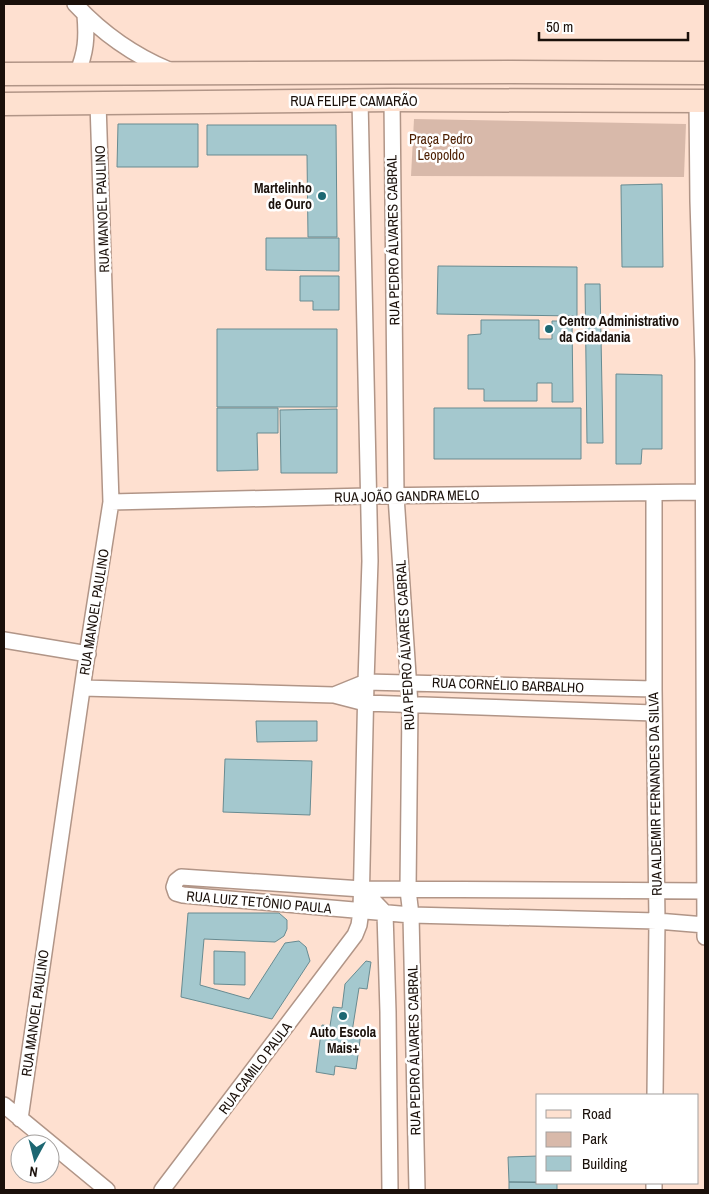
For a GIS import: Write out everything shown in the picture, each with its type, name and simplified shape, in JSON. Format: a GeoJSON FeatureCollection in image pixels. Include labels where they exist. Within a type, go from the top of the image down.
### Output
{"type":"FeatureCollection","features":[{"type":"Feature","properties":{"kind":"main road","name":"RUA FELIPE CAMARÃO"},"geometry":{"type":"LineString","coordinates":[[4,74],[705,73]]}},
{"type":"Feature","properties":{"kind":"main road","name":"RUA FELIPE CAMARÃO"},"geometry":{"type":"LineString","coordinates":[[4,104],[360,100],[701,101]]}},
{"type":"Feature","properties":{"kind":"street"},"geometry":{"type":"LineString","coordinates":[[80,9],[132,52],[149,62],[178,74]]}},
{"type":"Feature","properties":{"kind":"street"},"geometry":{"type":"LineString","coordinates":[[78,74],[84,58],[87,41],[80,9]]}},
{"type":"Feature","properties":{"kind":"street"},"geometry":{"type":"LineString","coordinates":[[360,100],[370,561],[365,703],[362,911]]}},
{"type":"Feature","properties":{"kind":"street","name":"RUA PEDRO ÁLVARES CABRAL"},"geometry":{"type":"LineString","coordinates":[[392,100],[396,496],[410,704],[408,890],[411,915],[417,1190]]}},
{"type":"Feature","properties":{"kind":"street"},"geometry":{"type":"LineString","coordinates":[[701,101],[704,360],[702,492],[705,688],[705,937]]}},
{"type":"Feature","properties":{"kind":"street","name":"RUA MANOEL PAULINO"},"geometry":{"type":"LineString","coordinates":[[20,1118],[111,502],[98,102]]}},
{"type":"Feature","properties":{"kind":"street","name":"RUA JOÃO GANDRA MELO"},"geometry":{"type":"LineString","coordinates":[[111,502],[368,496],[702,492]]}},
{"type":"Feature","properties":{"kind":"street","name":"RUA ALDEMIR FERNANDES DA SILVA"},"geometry":{"type":"LineString","coordinates":[[654,493],[654,713],[657,921],[655,1094]]}},
{"type":"Feature","properties":{"kind":"street"},"geometry":{"type":"LineString","coordinates":[[4,640],[88,654]]}},
{"type":"Feature","properties":{"kind":"street","name":"RUA CORNÉLIO BARBALHO"},"geometry":{"type":"LineString","coordinates":[[334,695],[366,682],[654,688]]}},
{"type":"Feature","properties":{"kind":"street","name":"RUA CORNÉLIO BARBALHO"},"geometry":{"type":"LineString","coordinates":[[83,688],[334,695],[365,703],[654,713]]}},
{"type":"Feature","properties":{"kind":"street","name":"RUA LUIZ TETÔNIO PAULA"},"geometry":{"type":"LineString","coordinates":[[705,891],[362,889],[181,877],[176,881],[174,887],[176,893],[183,895],[411,915],[657,921],[705,925]]}},
{"type":"Feature","properties":{"kind":"street"},"geometry":{"type":"LineString","coordinates":[[362,889],[385,913]]}},
{"type":"Feature","properties":{"kind":"street","name":"RUA CAMILO PAULA"},"geometry":{"type":"LineString","coordinates":[[162,1190],[348,945],[355,935],[362,911]]}},
{"type":"Feature","properties":{"kind":"street","name":"RUA PEDRO ÁLVARES CABRAL"},"geometry":{"type":"LineString","coordinates":[[385,913],[390,1190]]}},
{"type":"Feature","properties":{"kind":"street"},"geometry":{"type":"LineString","coordinates":[[4,1105],[107,1190]]}},
{"type":"Feature","properties":{"kind":"green space","name":"Praça Pedro Leopoldo"},"geometry":{"type":"Polygon","coordinates":[[[414,119],[686,124],[684,177],[411,176],[414,119]]]}},
{"type":"Feature","properties":{"kind":"building"},"geometry":{"type":"Polygon","coordinates":[[[118,124],[198,124],[198,167],[117,167],[118,124]]]}},
{"type":"Feature","properties":{"kind":"building","name":"Martelinho de Ouro"},"geometry":{"type":"Polygon","coordinates":[[[207,125],[336,125],[337,237],[308,237],[307,155],[207,155],[207,125]]]}},
{"type":"Feature","properties":{"kind":"building"},"geometry":{"type":"Polygon","coordinates":[[[662,184],[663,267],[622,267],[621,185],[662,184]]]}},
{"type":"Feature","properties":{"kind":"building"},"geometry":{"type":"Polygon","coordinates":[[[266,238],[339,238],[339,271],[266,270],[266,238]]]}},
{"type":"Feature","properties":{"kind":"building"},"geometry":{"type":"Polygon","coordinates":[[[438,266],[577,267],[577,316],[437,314],[438,266]]]}},
{"type":"Feature","properties":{"kind":"building"},"geometry":{"type":"Polygon","coordinates":[[[300,276],[339,276],[339,310],[313,310],[313,301],[300,301],[300,276]]]}},
{"type":"Feature","properties":{"kind":"building"},"geometry":{"type":"Polygon","coordinates":[[[585,284],[600,284],[603,443],[587,443],[585,284]]]}},
{"type":"Feature","properties":{"kind":"building"},"geometry":{"type":"Polygon","coordinates":[[[481,320],[539,320],[539,339],[552,339],[552,321],[572,321],[573,402],[552,402],[552,383],[537,383],[537,401],[484,401],[484,389],[468,389],[468,335],[481,334],[481,320]]]}},
{"type":"Feature","properties":{"kind":"building"},"geometry":{"type":"Polygon","coordinates":[[[217,329],[337,329],[337,407],[217,407],[217,329]]]}},
{"type":"Feature","properties":{"kind":"building"},"geometry":{"type":"Polygon","coordinates":[[[616,374],[662,375],[662,449],[642,449],[641,464],[616,464],[616,374]]]}},
{"type":"Feature","properties":{"kind":"building"},"geometry":{"type":"Polygon","coordinates":[[[217,408],[278,408],[278,433],[257,433],[258,470],[217,471],[217,408]]]}},
{"type":"Feature","properties":{"kind":"building"},"geometry":{"type":"Polygon","coordinates":[[[434,408],[581,408],[581,459],[434,459],[434,408]]]}},
{"type":"Feature","properties":{"kind":"building"},"geometry":{"type":"Polygon","coordinates":[[[337,409],[337,473],[281,473],[280,410],[337,409]]]}},
{"type":"Feature","properties":{"kind":"building"},"geometry":{"type":"Polygon","coordinates":[[[256,721],[317,721],[317,741],[257,742],[256,721]]]}},
{"type":"Feature","properties":{"kind":"building"},"geometry":{"type":"Polygon","coordinates":[[[225,759],[312,761],[310,815],[223,812],[225,759]]]}},
{"type":"Feature","properties":{"kind":"building"},"geometry":{"type":"Polygon","coordinates":[[[188,913],[279,913],[287,920],[287,929],[284,936],[275,942],[204,939],[200,985],[249,999],[285,943],[299,941],[306,947],[310,961],[272,1019],[181,997],[188,913]]]}},
{"type":"Feature","properties":{"kind":"building"},"geometry":{"type":"Polygon","coordinates":[[[214,951],[245,952],[245,985],[214,984],[214,951]]]}},
{"type":"Feature","properties":{"kind":"building","name":"Auto Escola Mais+"},"geometry":{"type":"Polygon","coordinates":[[[366,961],[371,962],[367,989],[359,988],[352,1032],[361,1033],[356,1069],[335,1066],[334,1075],[316,1072],[322,1025],[330,1026],[333,1007],[342,1008],[345,984],[366,961]]]}},
{"type":"Feature","properties":{"kind":"building"},"geometry":{"type":"Polygon","coordinates":[[[536,1156],[536,1182],[509,1182],[508,1157],[536,1156]]]}},
{"type":"Feature","properties":{"kind":"building"},"geometry":{"type":"Polygon","coordinates":[[[509,1182],[557,1184],[557,1190],[509,1190],[509,1182]]]}},
{"type":"Feature","properties":{"kind":"place","name":"Martelinho de Ouro"},"geometry":{"type":"Point","coordinates":[322,196]}},
{"type":"Feature","properties":{"kind":"place","name":"Centro Administrativo da Cidadania"},"geometry":{"type":"Point","coordinates":[549,329]}},
{"type":"Feature","properties":{"kind":"place","name":"Auto Escola Mais+"},"geometry":{"type":"Point","coordinates":[343,1016]}}]}
